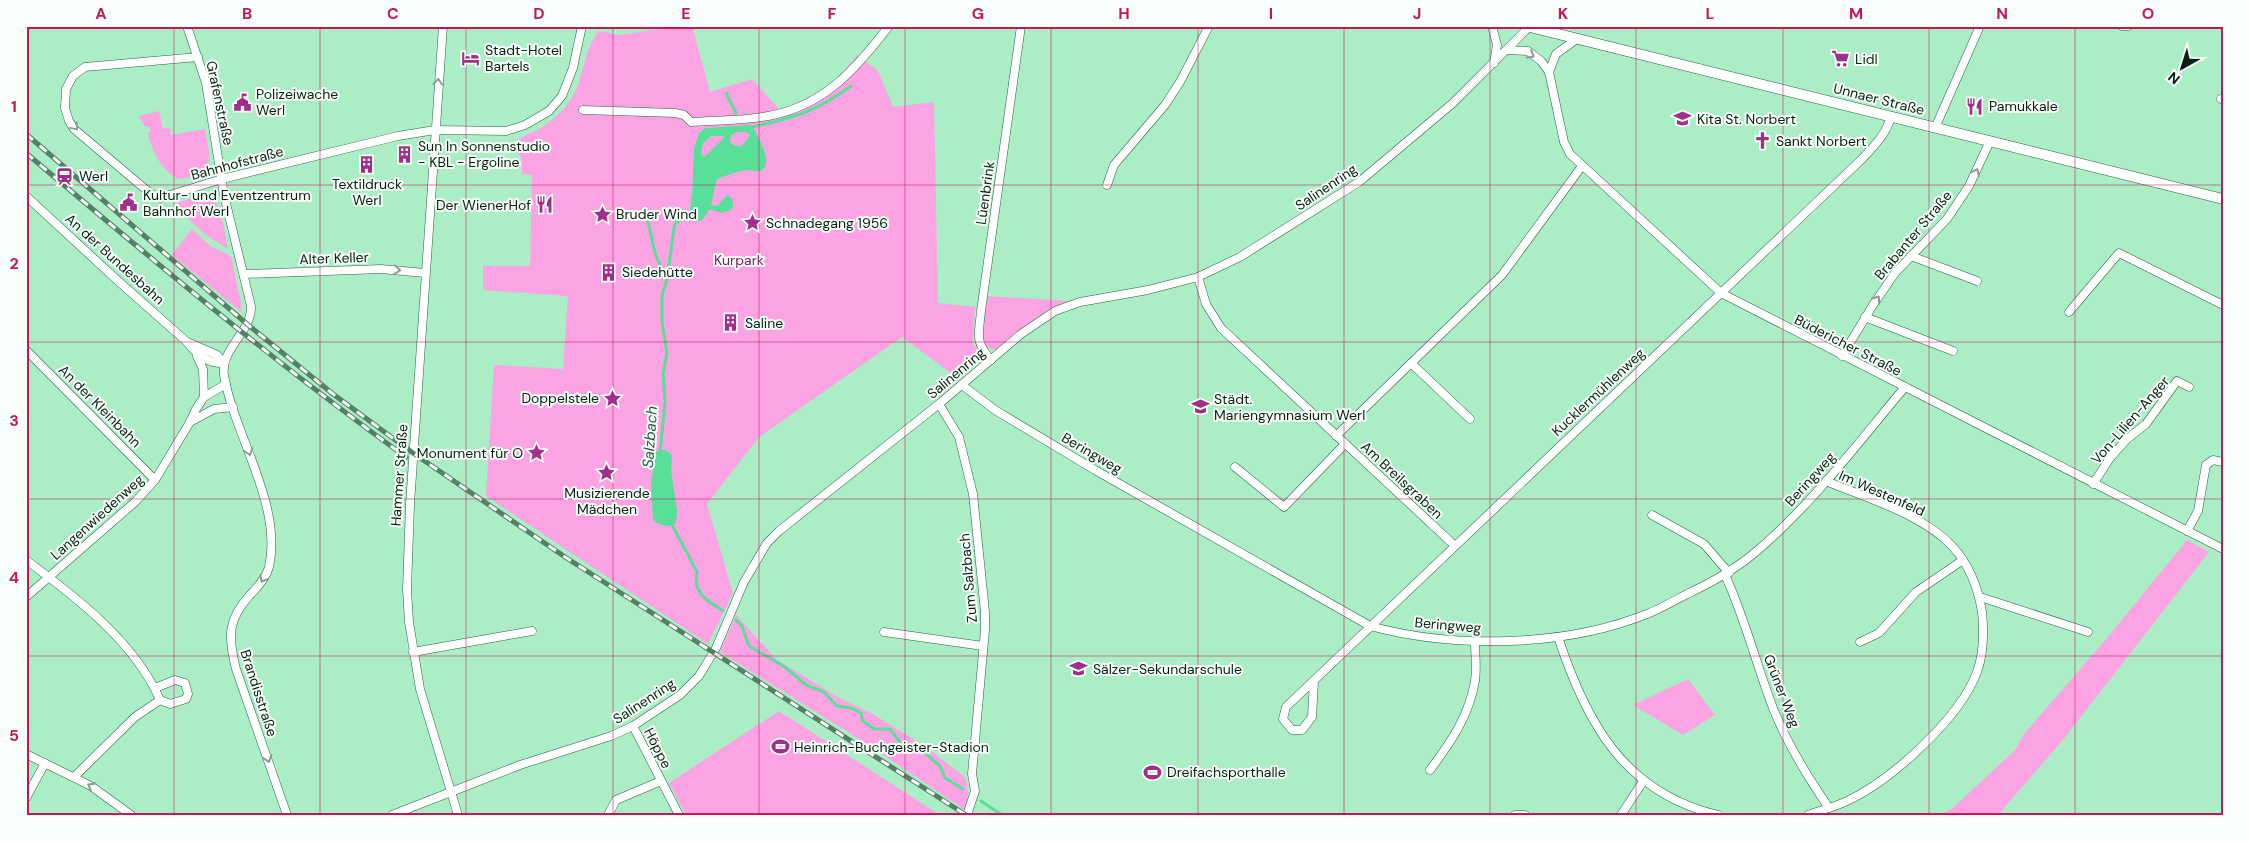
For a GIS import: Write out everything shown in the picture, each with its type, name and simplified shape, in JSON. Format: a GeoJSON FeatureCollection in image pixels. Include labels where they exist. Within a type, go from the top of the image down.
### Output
{"type":"FeatureCollection","features":[{"type":"Feature","properties":{"kind":"street","name":"Grafenstraße"},"geometry":{"type":"LineString","coordinates":[[187,26],[206,83],[222,179],[244,274]]}},
{"type":"Feature","properties":{"kind":"street","name":"Hammer Straße"},"geometry":{"type":"LineString","coordinates":[[443,26],[434,130],[406,561],[409,622],[420,689],[458,815]]}},
{"type":"Feature","properties":{"kind":"street","name":"Bahnhofstraße"},"geometry":{"type":"LineString","coordinates":[[198,57],[94,65],[81,69],[69,82],[64,98],[65,108],[74,129],[155,196],[166,197],[222,179],[398,136],[434,130],[506,131],[538,119],[556,104],[567,86],[582,26]]}},
{"type":"Feature","properties":{"kind":"street"},"geometry":{"type":"LineString","coordinates":[[583,110],[674,113],[684,115],[691,122],[762,117],[807,104],[856,69],[889,26]]}},
{"type":"Feature","properties":{"kind":"street","name":"Lüenbrink"},"geometry":{"type":"LineString","coordinates":[[991,360],[980,346],[978,340],[983,293],[1022,26]]}},
{"type":"Feature","properties":{"kind":"street"},"geometry":{"type":"LineString","coordinates":[[1107,185],[1114,165],[1170,97],[1209,26]]}},
{"type":"Feature","properties":{"kind":"street"},"geometry":{"type":"LineString","coordinates":[[1492,26],[1497,45],[1494,64]]}},
{"type":"Feature","properties":{"kind":"street","name":"Salinenring"},"geometry":{"type":"LineString","coordinates":[[392,815],[520,765],[611,736],[632,726],[680,695],[699,676],[720,641],[737,596],[767,543],[778,531],[939,404],[1020,334],[1055,311],[1080,302],[1148,290],[1198,278],[1240,257],[1360,182],[1454,103],[1508,50],[1529,26]]}},
{"type":"Feature","properties":{"kind":"street","name":"Unnaer Straße"},"geometry":{"type":"LineString","coordinates":[[1529,26],[2223,200]]}},
{"type":"Feature","properties":{"kind":"street"},"geometry":{"type":"LineString","coordinates":[[1935,128],[1980,26]]}},
{"type":"Feature","properties":{"kind":"street"},"geometry":{"type":"LineString","coordinates":[[2122,26],[2128,26]]}},
{"type":"Feature","properties":{"kind":"street"},"geometry":{"type":"LineString","coordinates":[[1549,72],[1556,54],[1578,38]]}},
{"type":"Feature","properties":{"kind":"street"},"geometry":{"type":"LineString","coordinates":[[1508,50],[1528,51],[1541,61],[1549,72]]}},
{"type":"Feature","properties":{"kind":"street","name":"Büdericher Straße"},"geometry":{"type":"LineString","coordinates":[[1549,72],[1564,142],[1570,154],[1721,293],[2223,549]]}},
{"type":"Feature","properties":{"kind":"street","name":"Kucklermühlenweg"},"geometry":{"type":"LineString","coordinates":[[1314,681],[1312,717],[1302,730],[1292,730],[1283,719],[1286,707],[1454,545],[1863,158],[1880,140],[1891,117]]}},
{"type":"Feature","properties":{"kind":"street","name":"Brabanter Straße"},"geometry":{"type":"LineString","coordinates":[[1842,356],[1865,317],[1895,273],[1947,219],[1964,194],[1990,141]]}},
{"type":"Feature","properties":{"kind":"street"},"geometry":{"type":"LineString","coordinates":[[1336,436],[1502,275],[1582,166]]}},
{"type":"Feature","properties":{"kind":"street","name":"An der Bundesbahn"},"geometry":{"type":"LineString","coordinates":[[26,196],[187,342],[193,350],[208,361],[216,364],[224,363]]}},
{"type":"Feature","properties":{"kind":"street"},"geometry":{"type":"LineString","coordinates":[[2069,312],[2119,253],[2223,306]]}},
{"type":"Feature","properties":{"kind":"street"},"geometry":{"type":"LineString","coordinates":[[1911,256],[1977,281]]}},
{"type":"Feature","properties":{"kind":"street","name":"Alter Keller"},"geometry":{"type":"LineString","coordinates":[[244,274],[381,269],[425,273]]}},
{"type":"Feature","properties":{"kind":"street"},"geometry":{"type":"LineString","coordinates":[[226,384],[224,363],[250,316],[250,298],[244,274]]}},
{"type":"Feature","properties":{"kind":"street","name":"Am Breilsgraben"},"geometry":{"type":"LineString","coordinates":[[1198,278],[1206,304],[1221,328],[1454,545]]}},
{"type":"Feature","properties":{"kind":"street"},"geometry":{"type":"LineString","coordinates":[[1865,317],[1952,351]]}},
{"type":"Feature","properties":{"kind":"street","name":"An der Bundesbahn"},"geometry":{"type":"LineString","coordinates":[[187,342],[217,355],[224,363]]}},
{"type":"Feature","properties":{"kind":"street","name":"An der Kleinbahn"},"geometry":{"type":"LineString","coordinates":[[26,350],[155,480]]}},
{"type":"Feature","properties":{"kind":"street"},"geometry":{"type":"LineString","coordinates":[[193,350],[203,369],[204,397]]}},
{"type":"Feature","properties":{"kind":"street"},"geometry":{"type":"LineString","coordinates":[[1411,363],[1470,419]]}},
{"type":"Feature","properties":{"kind":"street","name":"Von-Lilien-Anger"},"geometry":{"type":"LineString","coordinates":[[2093,484],[2110,458],[2127,439],[2146,424],[2178,381],[2189,387]]}},
{"type":"Feature","properties":{"kind":"street","name":"Langenwiedenweg"},"geometry":{"type":"LineString","coordinates":[[26,598],[135,502],[155,480],[204,397],[226,384]]}},
{"type":"Feature","properties":{"kind":"street","name":"Brandisstraße"},"geometry":{"type":"LineString","coordinates":[[226,384],[266,508],[271,550],[269,568],[264,580],[242,604],[233,620],[230,637],[231,650],[287,815]]}},
{"type":"Feature","properties":{"kind":"street","name":"Beringweg"},"geometry":{"type":"LineString","coordinates":[[962,384],[989,407],[1370,626],[1398,633],[1475,642],[1558,637],[1604,627],[1646,614],[1727,574],[1757,551],[1787,524],[1905,387]]}},
{"type":"Feature","properties":{"kind":"street","name":"Zum Salzbach"},"geometry":{"type":"LineString","coordinates":[[939,404],[955,428],[962,444],[973,494],[985,612],[972,774],[975,791],[967,815]]}},
{"type":"Feature","properties":{"kind":"street"},"geometry":{"type":"LineString","coordinates":[[190,422],[214,409],[232,407]]}},
{"type":"Feature","properties":{"kind":"street"},"geometry":{"type":"LineString","coordinates":[[1235,467],[1284,507],[1345,444]]}},
{"type":"Feature","properties":{"kind":"street"},"geometry":{"type":"LineString","coordinates":[[2187,531],[2198,511],[2206,465],[2213,460],[2223,462]]}},
{"type":"Feature","properties":{"kind":"street","name":"Im Westenfeld"},"geometry":{"type":"LineString","coordinates":[[1808,815],[1848,801],[1890,773],[1924,743],[1957,707],[1977,671],[1982,652],[1983,621],[1980,598],[1963,560],[1951,546],[1918,521],[1826,481]]}},
{"type":"Feature","properties":{"kind":"street","name":"Grüner Weg"},"geometry":{"type":"LineString","coordinates":[[1652,515],[1704,544],[1727,574],[1770,699],[1788,743],[1829,808]]}},
{"type":"Feature","properties":{"kind":"street"},"geometry":{"type":"LineString","coordinates":[[26,560],[49,577],[121,639],[155,688],[160,700],[170,704],[186,698],[188,694],[185,683],[175,680],[155,688]]}},
{"type":"Feature","properties":{"kind":"street"},"geometry":{"type":"LineString","coordinates":[[1860,642],[1880,633],[1916,592],[1963,560]]}},
{"type":"Feature","properties":{"kind":"street"},"geometry":{"type":"LineString","coordinates":[[1980,598],[2088,632]]}},
{"type":"Feature","properties":{"kind":"street"},"geometry":{"type":"LineString","coordinates":[[414,652],[532,632]]}},
{"type":"Feature","properties":{"kind":"street"},"geometry":{"type":"LineString","coordinates":[[884,632],[983,646]]}},
{"type":"Feature","properties":{"kind":"street"},"geometry":{"type":"LineString","coordinates":[[1558,637],[1572,679],[1593,722],[1605,741],[1621,760],[1644,780],[1670,796],[1693,807],[1718,815]]}},
{"type":"Feature","properties":{"kind":"street"},"geometry":{"type":"LineString","coordinates":[[1430,770],[1453,740],[1468,710],[1475,679],[1475,642]]}},
{"type":"Feature","properties":{"kind":"street"},"geometry":{"type":"LineString","coordinates":[[74,777],[135,717],[160,700]]}},
{"type":"Feature","properties":{"kind":"street","name":"Höppe"},"geometry":{"type":"LineString","coordinates":[[632,726],[679,815]]}},
{"type":"Feature","properties":{"kind":"street"},"geometry":{"type":"LineString","coordinates":[[26,754],[74,777],[110,798],[131,815]]}},
{"type":"Feature","properties":{"kind":"street"},"geometry":{"type":"LineString","coordinates":[[26,798],[45,764]]}},
{"type":"Feature","properties":{"kind":"street"},"geometry":{"type":"LineString","coordinates":[[1621,815],[1644,780]]}},
{"type":"Feature","properties":{"kind":"street","name":"Höppe"},"geometry":{"type":"LineString","coordinates":[[608,815],[616,800],[661,781]]}},
{"type":"Feature","properties":{"kind":"street"},"geometry":{"type":"LineString","coordinates":[[1515,815],[1525,815]]}},
{"type":"Feature","properties":{"kind":"green space","name":"Kurpark"},"geometry":{"type":"Polygon","coordinates":[[[692,26],[710,92],[752,79],[780,110],[806,100],[824,90],[840,76],[857,55],[878,71],[893,107],[934,102],[938,303],[975,307],[973,344],[980,354],[981,360],[959,379],[902,337],[759,437],[707,504],[733,593],[708,644],[486,496],[494,365],[563,369],[568,296],[483,290],[483,266],[530,266],[532,175],[522,174],[522,159],[513,147],[520,139],[551,121],[569,102],[578,84],[589,47],[599,31],[618,35],[692,26]]]}},
{"type":"Feature","properties":{"kind":"green space"},"geometry":{"type":"Polygon","coordinates":[[[159,111],[163,129],[170,127],[171,135],[205,129],[209,153],[208,171],[201,173],[202,175],[180,179],[163,167],[152,147],[148,133],[151,131],[148,126],[145,127],[139,116],[159,111]]]}},
{"type":"Feature","properties":{"kind":"green space"},"geometry":{"type":"Polygon","coordinates":[[[204,194],[215,202],[219,209],[228,249],[206,235],[174,206],[177,203],[204,194]]]}},
{"type":"Feature","properties":{"kind":"green space"},"geometry":{"type":"Polygon","coordinates":[[[192,229],[210,246],[231,256],[241,303],[241,312],[172,255],[192,229]]]}},
{"type":"Feature","properties":{"kind":"green space"},"geometry":{"type":"Polygon","coordinates":[[[986,296],[1068,301],[1046,312],[997,350],[988,347],[983,340],[986,296]]]}},
{"type":"Feature","properties":{"kind":"green space"},"geometry":{"type":"Polygon","coordinates":[[[2187,540],[2209,552],[2062,741],[1998,815],[1942,815],[1953,808],[2015,750],[2024,734],[2107,638],[2187,540]]]}},
{"type":"Feature","properties":{"kind":"green space"},"geometry":{"type":"Polygon","coordinates":[[[736,615],[776,659],[841,699],[871,713],[926,747],[966,778],[968,794],[965,810],[870,746],[720,652],[736,615]]]}},
{"type":"Feature","properties":{"kind":"green space"},"geometry":{"type":"Polygon","coordinates":[[[1688,679],[1715,715],[1683,735],[1633,705],[1688,679]]]}},
{"type":"Feature","properties":{"kind":"green space","name":"Heinrich-Buchgeister-Stadion"},"geometry":{"type":"Polygon","coordinates":[[[779,711],[940,815],[686,815],[669,783],[779,711]]]}},
{"type":"Feature","properties":{"kind":"shaded area"},"geometry":{"type":"Polygon","coordinates":[[[751,125],[763,148],[766,161],[765,166],[760,171],[747,170],[735,172],[717,179],[711,205],[717,206],[727,195],[732,198],[733,207],[731,210],[721,213],[710,209],[703,219],[696,222],[692,221],[689,216],[694,148],[699,133],[705,128],[751,125]],[[737,132],[731,135],[730,142],[735,146],[742,146],[750,135],[746,132],[737,132]],[[711,136],[703,144],[701,153],[704,157],[725,137],[711,136]]]}},
{"type":"Feature","properties":{"kind":"shaded area"},"geometry":{"type":"Polygon","coordinates":[[[666,450],[672,455],[671,470],[677,510],[676,523],[667,526],[658,524],[653,520],[651,486],[655,452],[666,450]]]}},
{"type":"Feature","properties":{"kind":"waterway"},"geometry":{"type":"LineString","coordinates":[[752,127],[816,108],[851,86]]}},
{"type":"Feature","properties":{"kind":"waterway"},"geometry":{"type":"LineString","coordinates":[[726,93],[736,113]]}},
{"type":"Feature","properties":{"kind":"waterway","name":"Salzbach"},"geometry":{"type":"LineString","coordinates":[[643,210],[647,218],[658,260],[668,275]]}},
{"type":"Feature","properties":{"kind":"waterway","name":"Salzbach"},"geometry":{"type":"LineString","coordinates":[[660,454],[665,401],[663,374],[667,353],[662,321],[662,295],[667,280],[674,228],[676,223],[682,219]]}},
{"type":"Feature","properties":{"kind":"waterway","name":"Salzbach"},"geometry":{"type":"LineString","coordinates":[[670,521],[697,572],[696,579],[699,591],[702,596],[723,611]]}},
{"type":"Feature","properties":{"kind":"waterway","name":"Salzbach"},"geometry":{"type":"LineString","coordinates":[[736,620],[742,626],[749,646],[785,667],[806,685],[824,692],[837,706],[851,708],[861,713],[863,721],[874,729],[890,729],[900,742],[902,749],[917,746],[940,766],[945,778],[963,789]]}},
{"type":"Feature","properties":{"kind":"waterway","name":"Salzbach"},"geometry":{"type":"LineString","coordinates":[[981,801],[1002,815]]}},
{"type":"Feature","properties":{"kind":"railway"},"geometry":{"type":"LineString","coordinates":[[26,134],[247,324],[333,394],[413,453],[565,557],[966,815]]}},
{"type":"Feature","properties":{"kind":"railway"},"geometry":{"type":"LineString","coordinates":[[26,153],[260,347],[406,457]]}},
{"type":"Feature","properties":{"kind":"place","name":"Stadt-Hotel Bartels"},"geometry":{"type":"Point","coordinates":[471,58]}},
{"type":"Feature","properties":{"kind":"place","name":"Lidl"},"geometry":{"type":"Point","coordinates":[1841,59]}},
{"type":"Feature","properties":{"kind":"place","name":"Polizeiwache Werl"},"geometry":{"type":"Point","coordinates":[242,102]}},
{"type":"Feature","properties":{"kind":"place","name":"Pamukkale"},"geometry":{"type":"Point","coordinates":[1975,106]}},
{"type":"Feature","properties":{"kind":"place","name":"Kita St. Norbert"},"geometry":{"type":"Point","coordinates":[1683,119]}},
{"type":"Feature","properties":{"kind":"place","name":"Sankt Norbert"},"geometry":{"type":"Point","coordinates":[1762,141]}},
{"type":"Feature","properties":{"kind":"place","name":"Sun In Sonnenstudio - KBL - Ergoline"},"geometry":{"type":"Point","coordinates":[404,154]}},
{"type":"Feature","properties":{"kind":"place","name":"Textildruck Werl"},"geometry":{"type":"Point","coordinates":[367,164]}},
{"type":"Feature","properties":{"kind":"place","name":"Werl"},"geometry":{"type":"Point","coordinates":[65,176]}},
{"type":"Feature","properties":{"kind":"place","name":"Kultur- und Eventzentrum Bahnhof Werl"},"geometry":{"type":"Point","coordinates":[129,203]}},
{"type":"Feature","properties":{"kind":"place","name":"Der WienerHof"},"geometry":{"type":"Point","coordinates":[545,205]}},
{"type":"Feature","properties":{"kind":"place","name":"Bruder Wind"},"geometry":{"type":"Point","coordinates":[602,214]}},
{"type":"Feature","properties":{"kind":"place","name":"Schnadegang 1956"},"geometry":{"type":"Point","coordinates":[752,223]}},
{"type":"Feature","properties":{"kind":"place","name":"Siedehütte"},"geometry":{"type":"Point","coordinates":[608,272]}},
{"type":"Feature","properties":{"kind":"place","name":"Saline"},"geometry":{"type":"Point","coordinates":[731,323]}},
{"type":"Feature","properties":{"kind":"place","name":"Doppelstele"},"geometry":{"type":"Point","coordinates":[613,398]}},
{"type":"Feature","properties":{"kind":"place","name":"Städt. Mariengymnasium Werl"},"geometry":{"type":"Point","coordinates":[1200,407]}},
{"type":"Feature","properties":{"kind":"place","name":"Monument für O"},"geometry":{"type":"Point","coordinates":[537,453]}},
{"type":"Feature","properties":{"kind":"place","name":"Musizierende Mädchen"},"geometry":{"type":"Point","coordinates":[607,473]}},
{"type":"Feature","properties":{"kind":"place","name":"Sälzer-Sekundarschule"},"geometry":{"type":"Point","coordinates":[1079,669]}},
{"type":"Feature","properties":{"kind":"place","name":"Heinrich-Buchgeister-Stadion"},"geometry":{"type":"Point","coordinates":[780,747]}},
{"type":"Feature","properties":{"kind":"place","name":"Dreifachsporthalle"},"geometry":{"type":"Point","coordinates":[1153,772]}}]}
